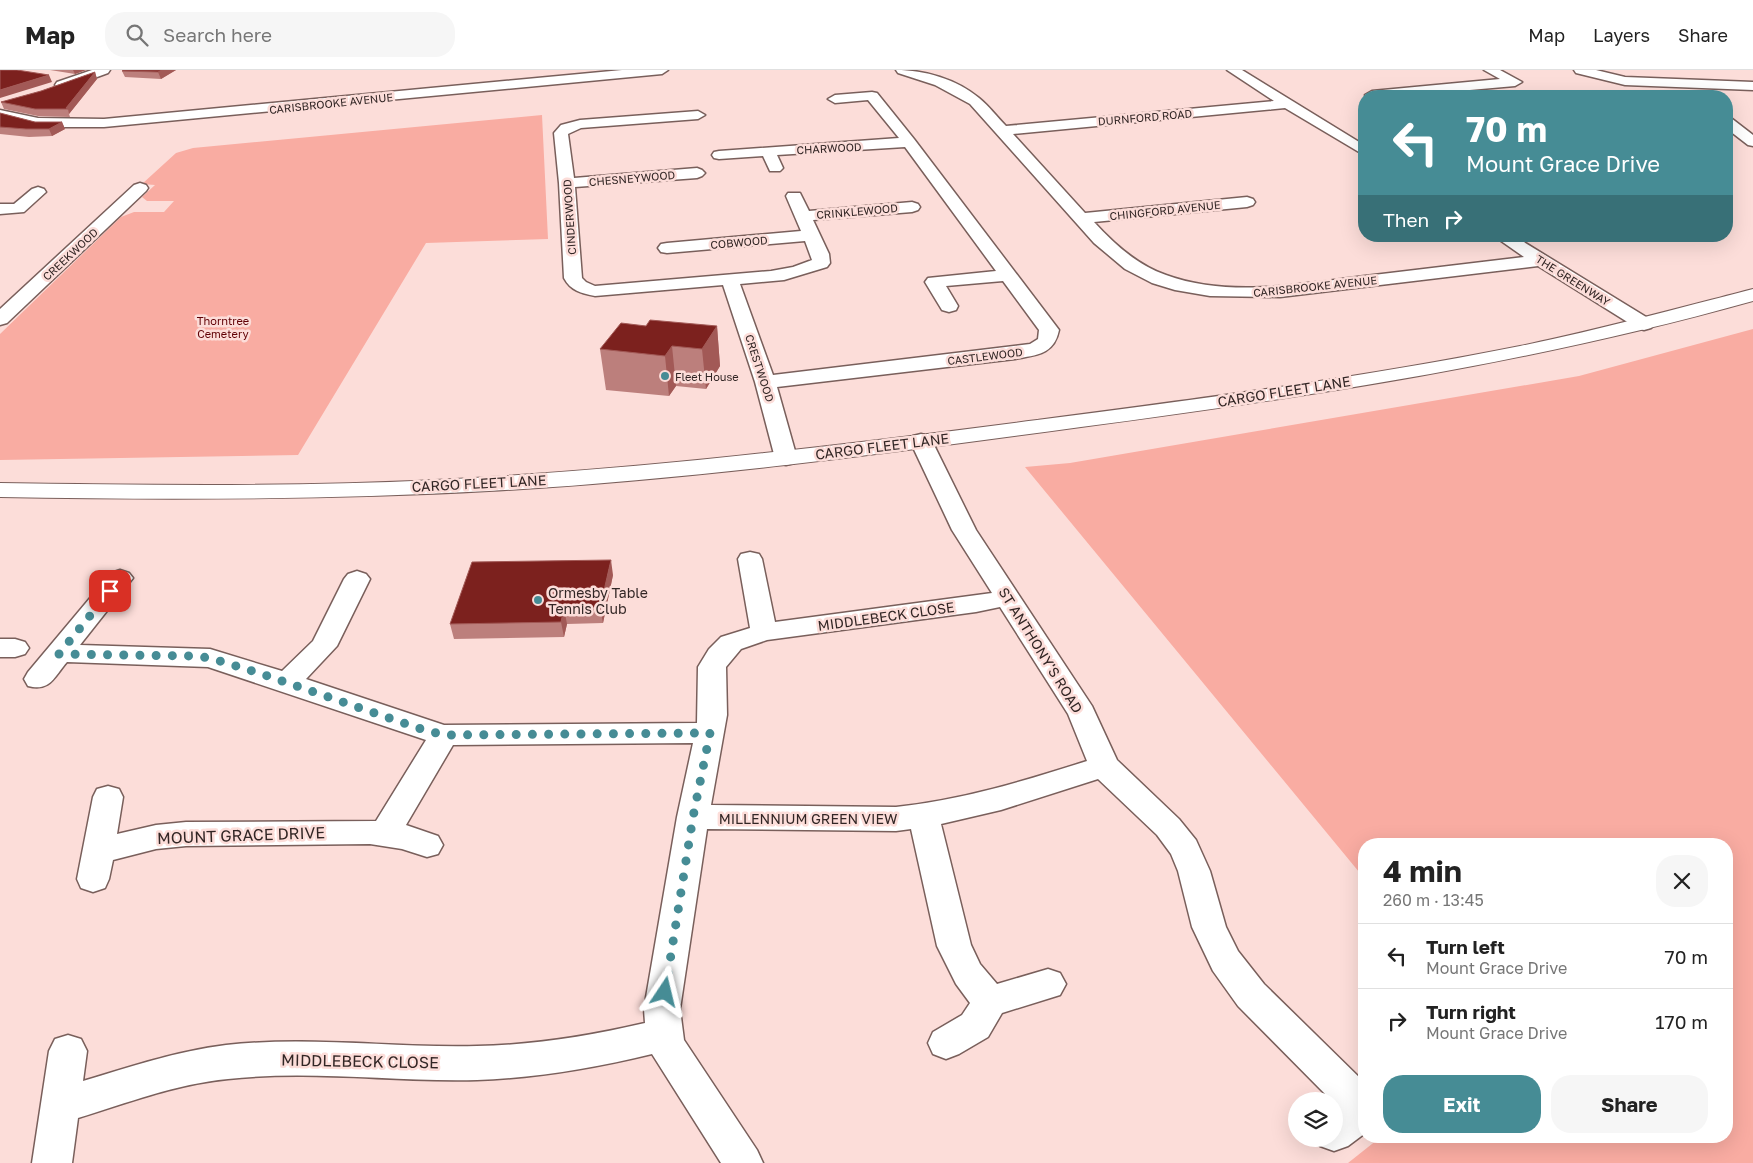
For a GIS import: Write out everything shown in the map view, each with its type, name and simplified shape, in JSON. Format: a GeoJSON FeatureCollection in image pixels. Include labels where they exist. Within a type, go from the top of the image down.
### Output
{"type":"FeatureCollection","features":[{"type":"Feature","properties":{"kind":"main road","name":"CARGO FLEET LANE"},"geometry":{"type":"LineString","coordinates":[[0,490],[204,493],[376,489],[664,471],[786,458],[1301,390],[1532,350],[1644,324],[1753,295]]}},
{"type":"Feature","properties":{"kind":"street"},"geometry":{"type":"LineString","coordinates":[[46,90],[104,70]]}},
{"type":"Feature","properties":{"kind":"street","name":"CARISBROOKE AVENUE"},"geometry":{"type":"LineString","coordinates":[[0,114],[32,122],[65,124],[104,123],[549,76],[662,70]]}},
{"type":"Feature","properties":{"kind":"street","name":"CARISBROOKE AVENUE"},"geometry":{"type":"LineString","coordinates":[[902,70],[925,72],[957,88],[975,102],[1083,218],[1100,239],[1122,258],[1143,272],[1174,283],[1241,293],[1280,292],[1540,260]]}},
{"type":"Feature","properties":{"kind":"street"},"geometry":{"type":"LineString","coordinates":[[1233,70],[1358,147]]}},
{"type":"Feature","properties":{"kind":"street"},"geometry":{"type":"LineString","coordinates":[[1427,90],[1515,82],[1490,70]]}},
{"type":"Feature","properties":{"kind":"street"},"geometry":{"type":"LineString","coordinates":[[1580,70],[1625,81],[1753,86]]}},
{"type":"Feature","properties":{"kind":"street"},"geometry":{"type":"LineString","coordinates":[[49,76],[76,80]]}},
{"type":"Feature","properties":{"kind":"street"},"geometry":{"type":"LineString","coordinates":[[1680,84],[1688,90]]}},
{"type":"Feature","properties":{"kind":"street","name":"CASTLEWOOD"},"geometry":{"type":"LineString","coordinates":[[765,382],[1014,354],[1036,349],[1047,341],[1049,330],[909,142],[872,96],[834,99]]}},
{"type":"Feature","properties":{"kind":"street","name":"DURNFORD ROAD"},"geometry":{"type":"LineString","coordinates":[[1003,131],[1286,104]]}},
{"type":"Feature","properties":{"kind":"street","name":"CINDERWOOD"},"geometry":{"type":"LineString","coordinates":[[698,115],[580,124],[566,128],[561,133],[567,183],[573,278],[575,284],[584,289],[596,291],[730,280]]}},
{"type":"Feature","properties":{"kind":"street"},"geometry":{"type":"LineString","coordinates":[[1733,126],[1753,142]]}},
{"type":"Feature","properties":{"kind":"street","name":"CHARWOOD"},"geometry":{"type":"LineString","coordinates":[[719,155],[909,142]]}},
{"type":"Feature","properties":{"kind":"street"},"geometry":{"type":"LineString","coordinates":[[768,151],[776,168]]}},
{"type":"Feature","properties":{"kind":"street","name":"CHESNEYWOOD"},"geometry":{"type":"LineString","coordinates":[[567,183],[697,173]]}},
{"type":"Feature","properties":{"kind":"street","name":"CREEKWOOD"},"geometry":{"type":"LineString","coordinates":[[0,319],[140,188]]}},
{"type":"Feature","properties":{"kind":"street"},"geometry":{"type":"LineString","coordinates":[[0,209],[18,209],[38,192]]}},
{"type":"Feature","properties":{"kind":"street"},"geometry":{"type":"LineString","coordinates":[[730,280],[794,273],[820,263],[820,254],[794,196]]}},
{"type":"Feature","properties":{"kind":"street","name":"CHINGFORD AVENUE"},"geometry":{"type":"LineString","coordinates":[[1083,218],[1247,202]]}},
{"type":"Feature","properties":{"kind":"street","name":"CRINKLEWOOD"},"geometry":{"type":"LineString","coordinates":[[803,216],[912,207]]}},
{"type":"Feature","properties":{"kind":"street","name":"COBWOOD"},"geometry":{"type":"LineString","coordinates":[[667,248],[811,235]]}},
{"type":"Feature","properties":{"kind":"street","name":"THE GREENWAY"},"geometry":{"type":"LineString","coordinates":[[1512,242],[1644,324]]}},
{"type":"Feature","properties":{"kind":"street"},"geometry":{"type":"LineString","coordinates":[[949,306],[930,275],[1007,275]]}},
{"type":"Feature","properties":{"kind":"street","name":"CRESTWOOD"},"geometry":{"type":"LineString","coordinates":[[730,280],[765,382],[786,458]]}},
{"type":"Feature","properties":{"kind":"street","name":"ST ANTHONY'S ROAD"},"geometry":{"type":"LineString","coordinates":[[921,441],[964,530],[1082,713],[1104,766],[1168,827],[1185,849],[1194,871],[1209,927],[1225,961],[1251,996],[1358,1104]]}},
{"type":"Feature","properties":{"kind":"street"},"geometry":{"type":"LineString","coordinates":[[750,559],[764,632]]}},
{"type":"Feature","properties":{"kind":"street"},"geometry":{"type":"LineString","coordinates":[[38,679],[120,578]]}},
{"type":"Feature","properties":{"kind":"street"},"geometry":{"type":"LineString","coordinates":[[286,683],[324,646],[357,580]]}},
{"type":"Feature","properties":{"kind":"street","name":"MIDDLEBECK CLOSE"},"geometry":{"type":"LineString","coordinates":[[744,1163],[666,1044],[662,1009],[693,817],[713,715],[712,667],[719,655],[732,643],[764,632],[976,604],[1008,597]]}},
{"type":"Feature","properties":{"kind":"street"},"geometry":{"type":"LineString","coordinates":[[59,654],[193,656],[210,658],[444,735],[710,733]]}},
{"type":"Feature","properties":{"kind":"street"},"geometry":{"type":"LineString","coordinates":[[385,834],[444,735]]}},
{"type":"Feature","properties":{"kind":"street","name":"MILLENNIUM GREEN VIEW"},"geometry":{"type":"LineString","coordinates":[[693,817],[879,819],[924,817],[963,810],[1104,766]]}},
{"type":"Feature","properties":{"kind":"street","name":"MOUNT GRACE DRIVE"},"geometry":{"type":"LineString","coordinates":[[108,796],[96,865],[156,837],[186,834],[360,832],[405,837],[427,845]]}},
{"type":"Feature","properties":{"kind":"street"},"geometry":{"type":"LineString","coordinates":[[924,817],[954,946],[968,974],[990,1002]]}},
{"type":"Feature","properties":{"kind":"street"},"geometry":{"type":"LineString","coordinates":[[946,1043],[975,1026],[990,1002],[1048,984]]}},
{"type":"Feature","properties":{"kind":"street","name":"MIDDLEBECK CLOSE"},"geometry":{"type":"LineString","coordinates":[[59,1106],[178,1071],[250,1060],[506,1062],[552,1058],[589,1052],[665,1035]]}},
{"type":"Feature","properties":{"kind":"street"},"geometry":{"type":"LineString","coordinates":[[52,1163],[68,1051]]}},
{"type":"Feature","properties":{"kind":"street","name":"ST ANTHONY'S ROAD"},"geometry":{"type":"LineString","coordinates":[[1343,1126],[1358,1115]]}},
{"type":"Feature","properties":{"kind":"green space","name":"Thorntree Cemetery"},"geometry":{"type":"Polygon","coordinates":[[[542,115],[548,239],[426,243],[298,455],[0,460],[0,334],[121,217],[134,212],[164,212],[174,201],[147,201],[142,197],[155,185],[142,184],[176,153],[193,148],[542,115]]]}},
{"type":"Feature","properties":{"kind":"green space"},"geometry":{"type":"Polygon","coordinates":[[[1753,329],[1753,1163],[1348,1163],[1373,1143],[1733,1143],[1733,838],[1358,838],[1358,871],[1025,467],[1070,463],[1579,376],[1753,329]]]}},
{"type":"Feature","properties":{"kind":"building"},"geometry":{"type":"Polygon","coordinates":[[[0,70],[17,70],[49,75],[0,90],[0,70]]]}},
{"type":"Feature","properties":{"kind":"building"},"geometry":{"type":"Polygon","coordinates":[[[123,70],[162,70],[158,72],[123,70]]]}},
{"type":"Feature","properties":{"kind":"building"},"geometry":{"type":"Polygon","coordinates":[[[95,72],[66,108],[68,109],[35,109],[1,102],[41,91],[95,72]]]}},
{"type":"Feature","properties":{"kind":"building"},"geometry":{"type":"Polygon","coordinates":[[[0,113],[35,122],[62,122],[49,129],[0,127],[0,113]]]}},
{"type":"Feature","properties":{"kind":"building"},"geometry":{"type":"Polygon","coordinates":[[[650,320],[717,326],[702,349],[672,346],[665,356],[600,349],[621,323],[646,326],[650,320]]]}},
{"type":"Feature","properties":{"kind":"building","name":"Ormesby Table Tennis Club"},"geometry":{"type":"Polygon","coordinates":[[[611,560],[600,608],[564,608],[561,622],[450,624],[472,562],[611,560]]]}},
{"type":"Feature","properties":{"kind":"place","name":"Fleet House"},"geometry":{"type":"Point","coordinates":[665,376]}},
{"type":"Feature","properties":{"kind":"place","name":"Ormesby Table Tennis Club"},"geometry":{"type":"Point","coordinates":[538,600]}},
{"type":"Feature","properties":{"kind":"route"},"geometry":{"type":"LineString","coordinates":[[110,591],[59,654],[193,656],[210,658],[444,735],[710,733],[693,817],[665,992]]}}]}
